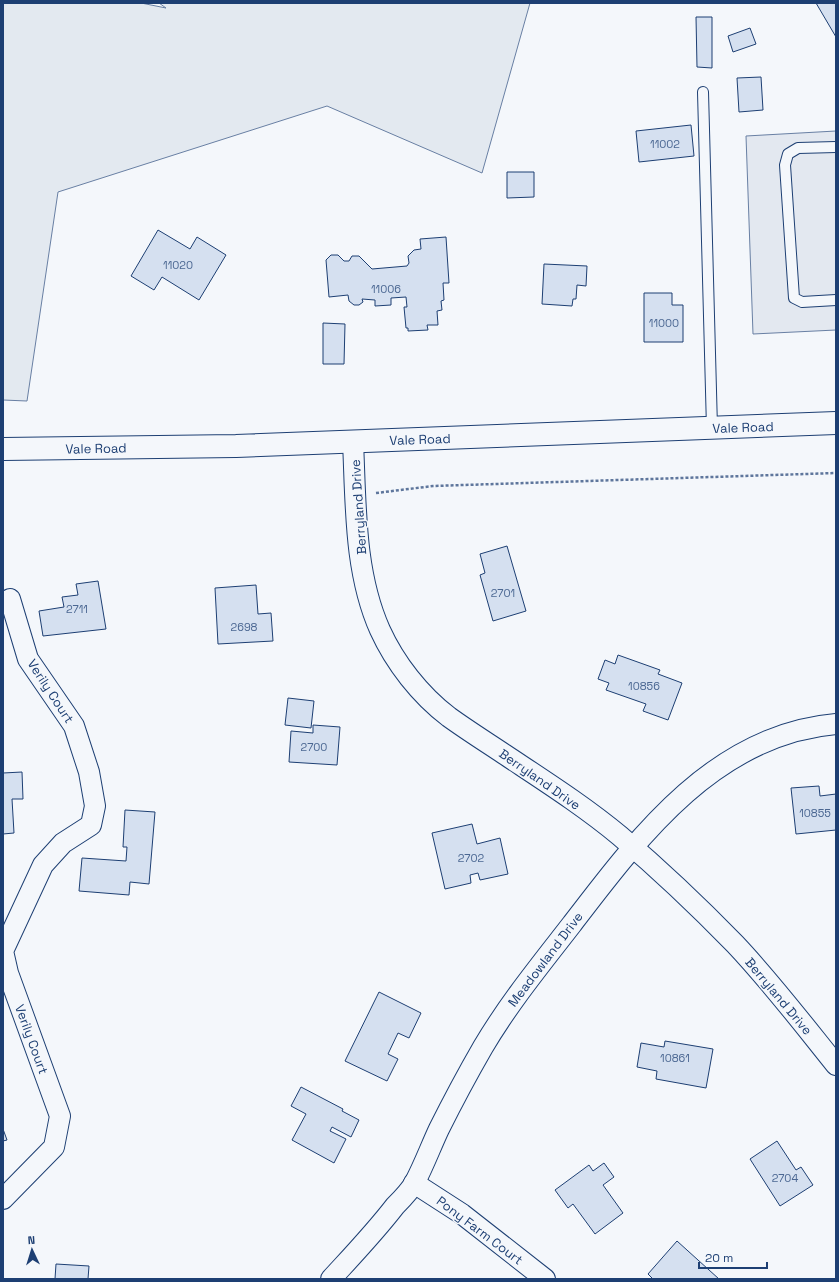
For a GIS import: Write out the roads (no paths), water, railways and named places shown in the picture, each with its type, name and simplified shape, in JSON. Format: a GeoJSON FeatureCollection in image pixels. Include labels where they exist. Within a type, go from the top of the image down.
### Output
{"type":"FeatureCollection","features":[{"type":"Feature","properties":{"kind":"main road","name":"Vale Road"},"geometry":{"type":"LineString","coordinates":[[3,449],[236,446],[836,423]]}},
{"type":"Feature","properties":{"kind":"street","name":"Berryland Drive"},"geometry":{"type":"LineString","coordinates":[[353,442],[362,565],[368,598],[380,631],[398,662],[417,686],[448,716],[564,794],[633,847],[658,869],[735,945],[789,1006],[836,1065]]}},
{"type":"Feature","properties":{"kind":"street","name":"Verily Court"},"geometry":{"type":"LineString","coordinates":[[3,1199],[54,1147],[60,1116],[8,973],[4,951],[43,865],[62,843],[92,825],[95,806],[89,772],[74,726],[28,659],[10,599]]}},
{"type":"Feature","properties":{"kind":"street","name":"Meadowland Drive"},"geometry":{"type":"LineString","coordinates":[[331,1279],[375,1231],[414,1183],[440,1128],[483,1047],[516,996],[607,878],[646,832],[697,782],[728,760],[763,742],[795,731],[820,725],[836,724]]}},
{"type":"Feature","properties":{"kind":"street","name":"Pony Farm Court"},"geometry":{"type":"LineString","coordinates":[[414,1183],[462,1214],[545,1279]]}},
{"type":"Feature","properties":{"kind":"lane"},"geometry":{"type":"LineString","coordinates":[[703,92],[712,428]]}},
{"type":"Feature","properties":{"kind":"lane"},"geometry":{"type":"LineString","coordinates":[[836,147],[798,148],[788,154],[785,165],[794,298],[802,302],[836,300]]}}]}
